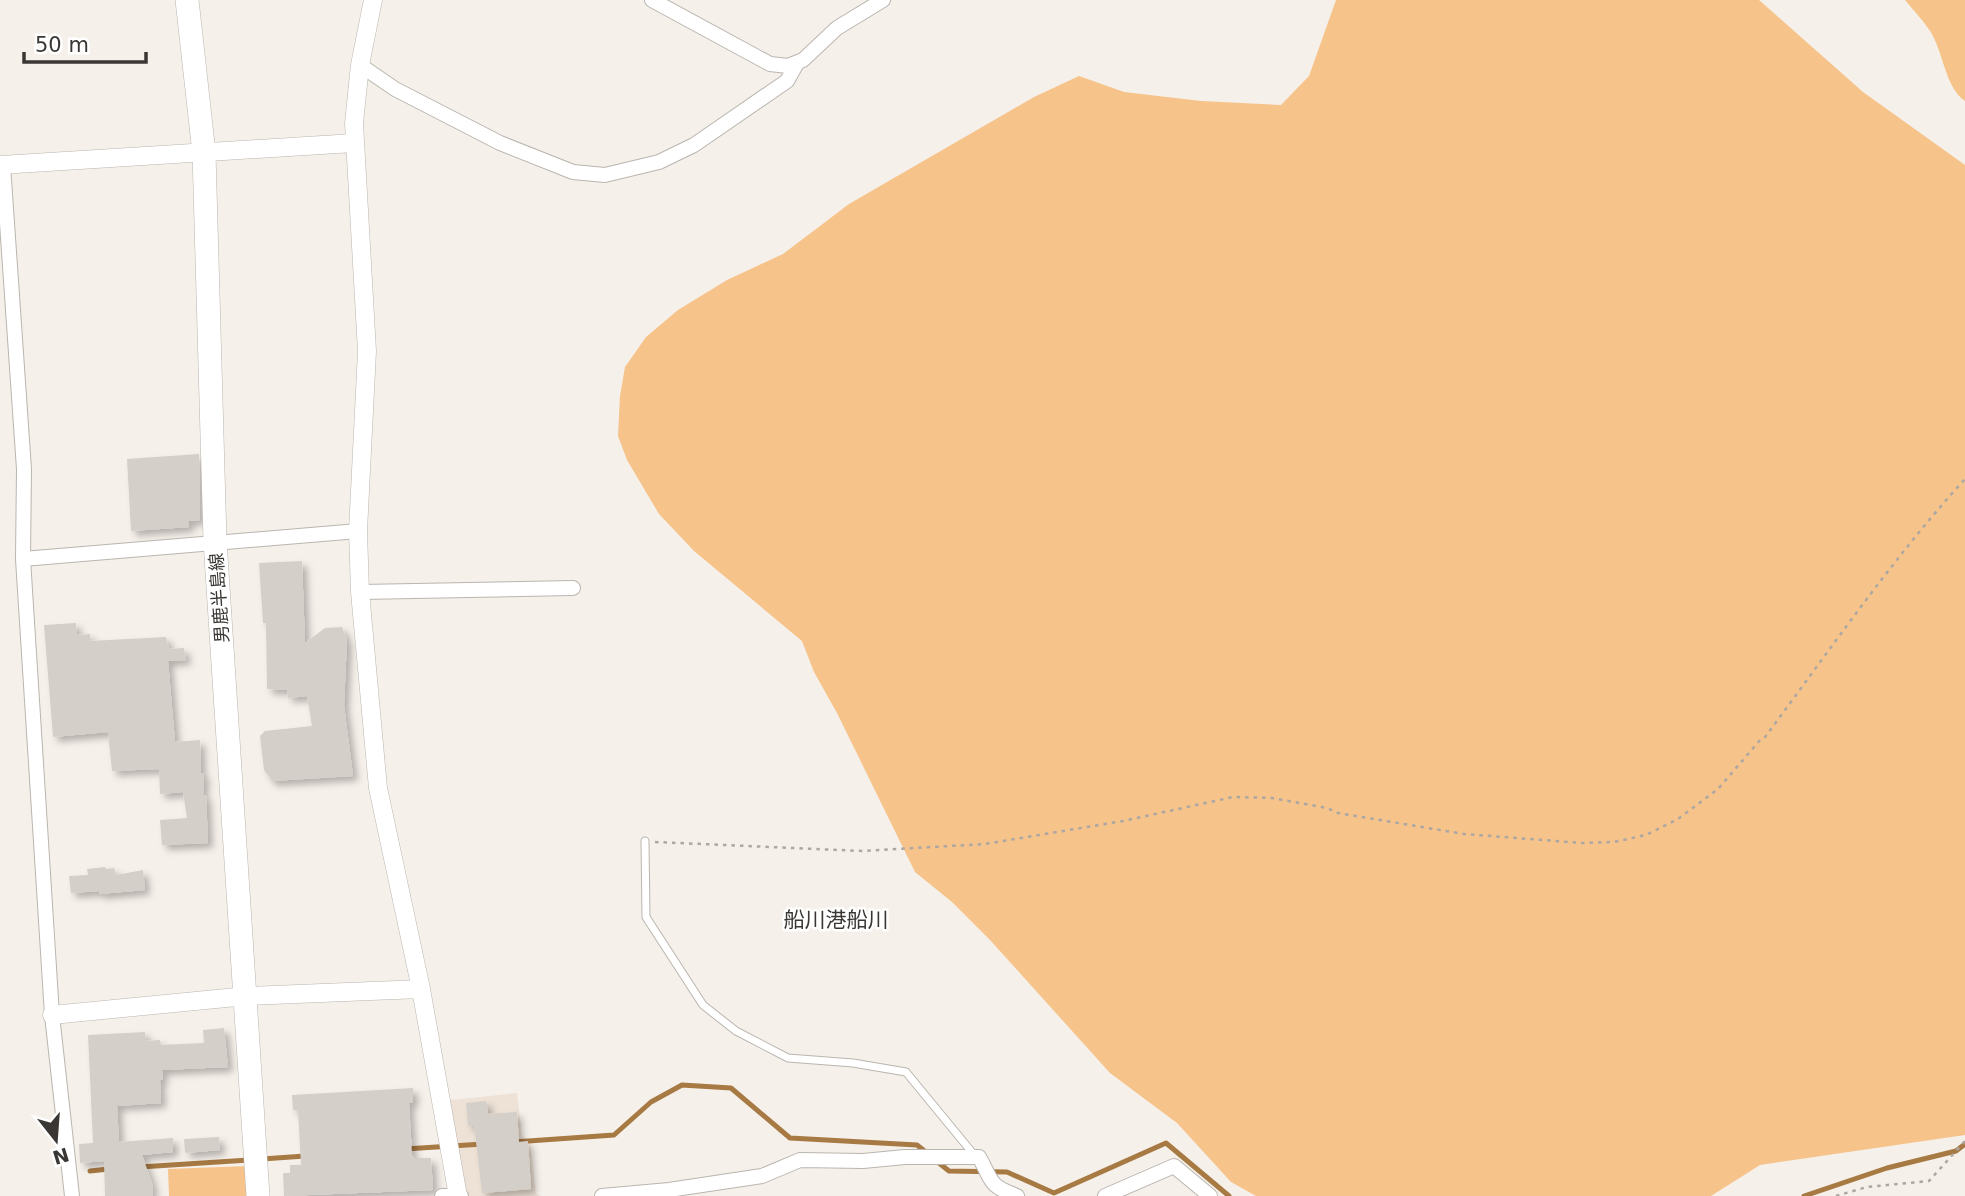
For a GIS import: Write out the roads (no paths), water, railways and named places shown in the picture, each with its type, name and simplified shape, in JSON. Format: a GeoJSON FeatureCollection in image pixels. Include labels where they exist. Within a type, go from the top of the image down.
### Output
{"type":"FeatureCollection","features":[{"type":"Feature","properties":{"kind":"main road","name":"男鹿半島線"},"geometry":{"type":"LineString","coordinates":[[187,0],[204,153],[215,541],[247,996],[258,1196]]}},
{"type":"Feature","properties":{"kind":"street"},"geometry":{"type":"LineString","coordinates":[[373,0],[360,65],[354,143],[367,351],[358,531],[360,592],[378,788],[421,989],[459,1196],[442,1196]]}},
{"type":"Feature","properties":{"kind":"street"},"geometry":{"type":"LineString","coordinates":[[652,0],[770,64],[788,66],[797,63]]}},
{"type":"Feature","properties":{"kind":"street"},"geometry":{"type":"LineString","coordinates":[[360,65],[395,89],[500,143],[573,172],[605,175],[659,162],[694,145],[787,81],[797,63],[838,28],[883,0]]}},
{"type":"Feature","properties":{"kind":"street"},"geometry":{"type":"LineString","coordinates":[[72,1196],[52,1015],[23,559],[24,469],[2,165],[354,143]]}},
{"type":"Feature","properties":{"kind":"street"},"geometry":{"type":"LineString","coordinates":[[23,559],[358,531]]}},
{"type":"Feature","properties":{"kind":"street"},"geometry":{"type":"LineString","coordinates":[[360,592],[573,588]]}},
{"type":"Feature","properties":{"kind":"street"},"geometry":{"type":"LineString","coordinates":[[52,1015],[247,996],[421,989]]}},
{"type":"Feature","properties":{"kind":"street"},"geometry":{"type":"LineString","coordinates":[[601,1196],[762,1177],[800,1160],[863,1161],[905,1157],[979,1157],[989,1182],[1002,1191],[1017,1196]]}},
{"type":"Feature","properties":{"kind":"street"},"geometry":{"type":"LineString","coordinates":[[1105,1196],[1174,1166],[1210,1196]]}},
{"type":"Feature","properties":{"kind":"lane"},"geometry":{"type":"LineString","coordinates":[[645,841],[646,917],[703,1004],[736,1031],[788,1058],[853,1063],[906,1072],[975,1157]]}},
{"type":"Feature","properties":{"kind":"waterway"},"geometry":{"type":"LineString","coordinates":[[514,1142],[614,1135],[651,1102],[682,1085],[731,1088],[790,1138],[917,1145],[927,1153]]}},
{"type":"Feature","properties":{"kind":"waterway"},"geometry":{"type":"LineString","coordinates":[[934,1159],[949,1171],[1007,1172],[1054,1193],[1166,1143],[1229,1196]]}},
{"type":"Feature","properties":{"kind":"waterway"},"geometry":{"type":"LineString","coordinates":[[405,1149],[483,1144]]}},
{"type":"Feature","properties":{"kind":"waterway"},"geometry":{"type":"LineString","coordinates":[[1804,1196],[1887,1168],[1956,1151],[1965,1144]]}},
{"type":"Feature","properties":{"kind":"waterway"},"geometry":{"type":"LineString","coordinates":[[262,1159],[305,1156]]}},
{"type":"Feature","properties":{"kind":"waterway"},"geometry":{"type":"LineString","coordinates":[[140,1167],[249,1160]]}},
{"type":"Feature","properties":{"kind":"waterway"},"geometry":{"type":"LineString","coordinates":[[90,1171],[109,1169]]}},
{"type":"Feature","properties":{"kind":"district","name":"船川港船川"},"geometry":{"type":"Point","coordinates":[836,920]}}]}
